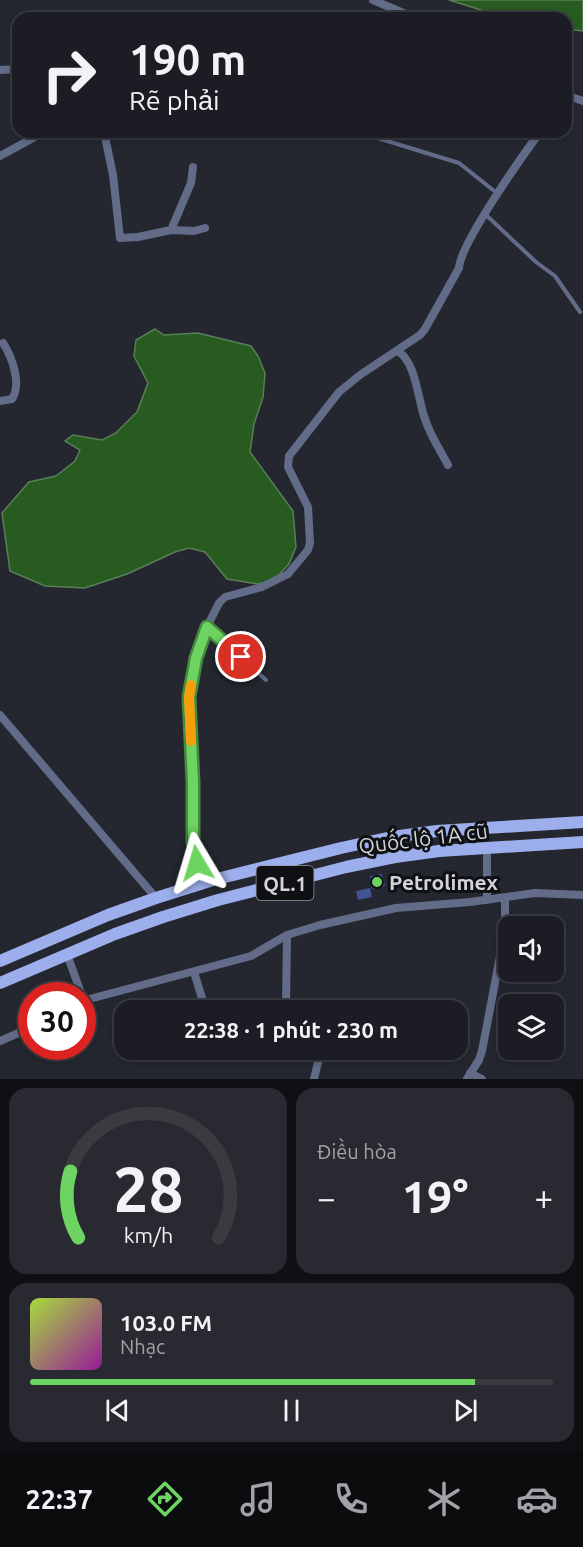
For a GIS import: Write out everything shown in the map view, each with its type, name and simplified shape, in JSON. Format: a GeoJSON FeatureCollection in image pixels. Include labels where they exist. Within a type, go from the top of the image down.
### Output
{"type":"FeatureCollection","features":[{"type":"Feature","properties":{"kind":"main road","name":"Quốc lộ 1A cũ"},"geometry":{"type":"LineString","coordinates":[[0,961],[108,915],[156,898],[201,884],[392,837],[437,831],[583,822]]}},
{"type":"Feature","properties":{"kind":"main road","name":"Quốc lộ 1A cũ"},"geometry":{"type":"LineString","coordinates":[[0,983],[115,934],[163,917],[240,895],[395,857],[439,851],[487,850],[583,842]]}},
{"type":"Feature","properties":{"kind":"main road"},"geometry":{"type":"LineString","coordinates":[[156,898],[163,917]]}},
{"type":"Feature","properties":{"kind":"street"},"geometry":{"type":"LineString","coordinates":[[373,0],[401,12]]}},
{"type":"Feature","properties":{"kind":"street"},"geometry":{"type":"LineString","coordinates":[[0,156],[32,138]]}},
{"type":"Feature","properties":{"kind":"street"},"geometry":{"type":"LineString","coordinates":[[105,138],[113,175],[120,238],[138,237],[171,230],[194,231],[205,228]]}},
{"type":"Feature","properties":{"kind":"street"},"geometry":{"type":"LineString","coordinates":[[201,884],[193,841],[189,697],[196,658],[207,627],[219,603],[225,597],[262,587],[288,574],[308,550],[310,543],[308,507],[288,467],[289,456],[339,392],[360,375],[414,340],[425,329],[459,268],[459,259],[498,194],[536,138]]}},
{"type":"Feature","properties":{"kind":"street"},"geometry":{"type":"LineString","coordinates":[[171,230],[191,183],[193,167]]}},
{"type":"Feature","properties":{"kind":"street"},"geometry":{"type":"LineString","coordinates":[[0,400],[12,399],[16,390],[13,365],[3,343]]}},
{"type":"Feature","properties":{"kind":"street"},"geometry":{"type":"LineString","coordinates":[[397,351],[402,353],[407,360],[424,419],[448,465]]}},
{"type":"Feature","properties":{"kind":"street"},"geometry":{"type":"LineString","coordinates":[[0,715],[156,898]]}},
{"type":"Feature","properties":{"kind":"street"},"geometry":{"type":"LineString","coordinates":[[487,850],[487,900]]}},
{"type":"Feature","properties":{"kind":"street"},"geometry":{"type":"LineString","coordinates":[[96,996],[250,956],[287,935],[396,908],[487,900],[535,893],[583,895]]}},
{"type":"Feature","properties":{"kind":"street"},"geometry":{"type":"LineString","coordinates":[[482,1079],[468,1076],[482,1051],[506,925],[505,898]]}},
{"type":"Feature","properties":{"kind":"street"},"geometry":{"type":"LineString","coordinates":[[286,1000],[287,935]]}},
{"type":"Feature","properties":{"kind":"street"},"geometry":{"type":"LineString","coordinates":[[67,954],[77,982]]}},
{"type":"Feature","properties":{"kind":"street"},"geometry":{"type":"LineString","coordinates":[[194,972],[203,1000]]}},
{"type":"Feature","properties":{"kind":"street"},"geometry":{"type":"LineString","coordinates":[[0,1041],[18,1033]]}},
{"type":"Feature","properties":{"kind":"street"},"geometry":{"type":"LineString","coordinates":[[314,1079],[319,1060]]}},
{"type":"Feature","properties":{"kind":"lane"},"geometry":{"type":"LineString","coordinates":[[378,138],[459,163],[498,194]]}},
{"type":"Feature","properties":{"kind":"lane"},"geometry":{"type":"LineString","coordinates":[[486,214],[536,262],[555,276],[579,312]]}},
{"type":"Feature","properties":{"kind":"lane"},"geometry":{"type":"LineString","coordinates":[[207,627],[266,680]]}},
{"type":"Feature","properties":{"kind":"shaded area"},"geometry":{"type":"Polygon","coordinates":[[[449,0],[583,0],[583,31],[572,30],[572,12],[488,12],[449,0]]]}},
{"type":"Feature","properties":{"kind":"shaded area"},"geometry":{"type":"Polygon","coordinates":[[[155,329],[164,335],[198,333],[251,346],[258,356],[265,373],[263,397],[254,424],[250,452],[293,511],[296,547],[289,564],[274,580],[258,584],[227,579],[205,552],[189,548],[127,574],[85,588],[45,586],[10,571],[2,513],[29,482],[56,476],[75,461],[80,450],[65,441],[73,435],[102,440],[116,433],[137,412],[148,383],[134,356],[136,340],[155,329]]]}},
{"type":"Feature","properties":{"kind":"building"},"geometry":{"type":"Polygon","coordinates":[[[382,874],[385,886],[372,889],[370,876],[382,874]]]}},
{"type":"Feature","properties":{"kind":"building"},"geometry":{"type":"Polygon","coordinates":[[[370,888],[372,897],[358,900],[356,891],[370,888]]]}},
{"type":"Feature","properties":{"kind":"slow traffic"},"geometry":{"type":"LineString","coordinates":[[191,685],[189,697],[191,741]]}},
{"type":"Feature","properties":{"kind":"place","name":"Petrolimex"},"geometry":{"type":"Point","coordinates":[377,882]}},
{"type":"Feature","properties":{"kind":"route"},"geometry":{"type":"LineString","coordinates":[[197,863],[193,841],[189,697],[196,658],[207,627],[241,657]]}}]}
